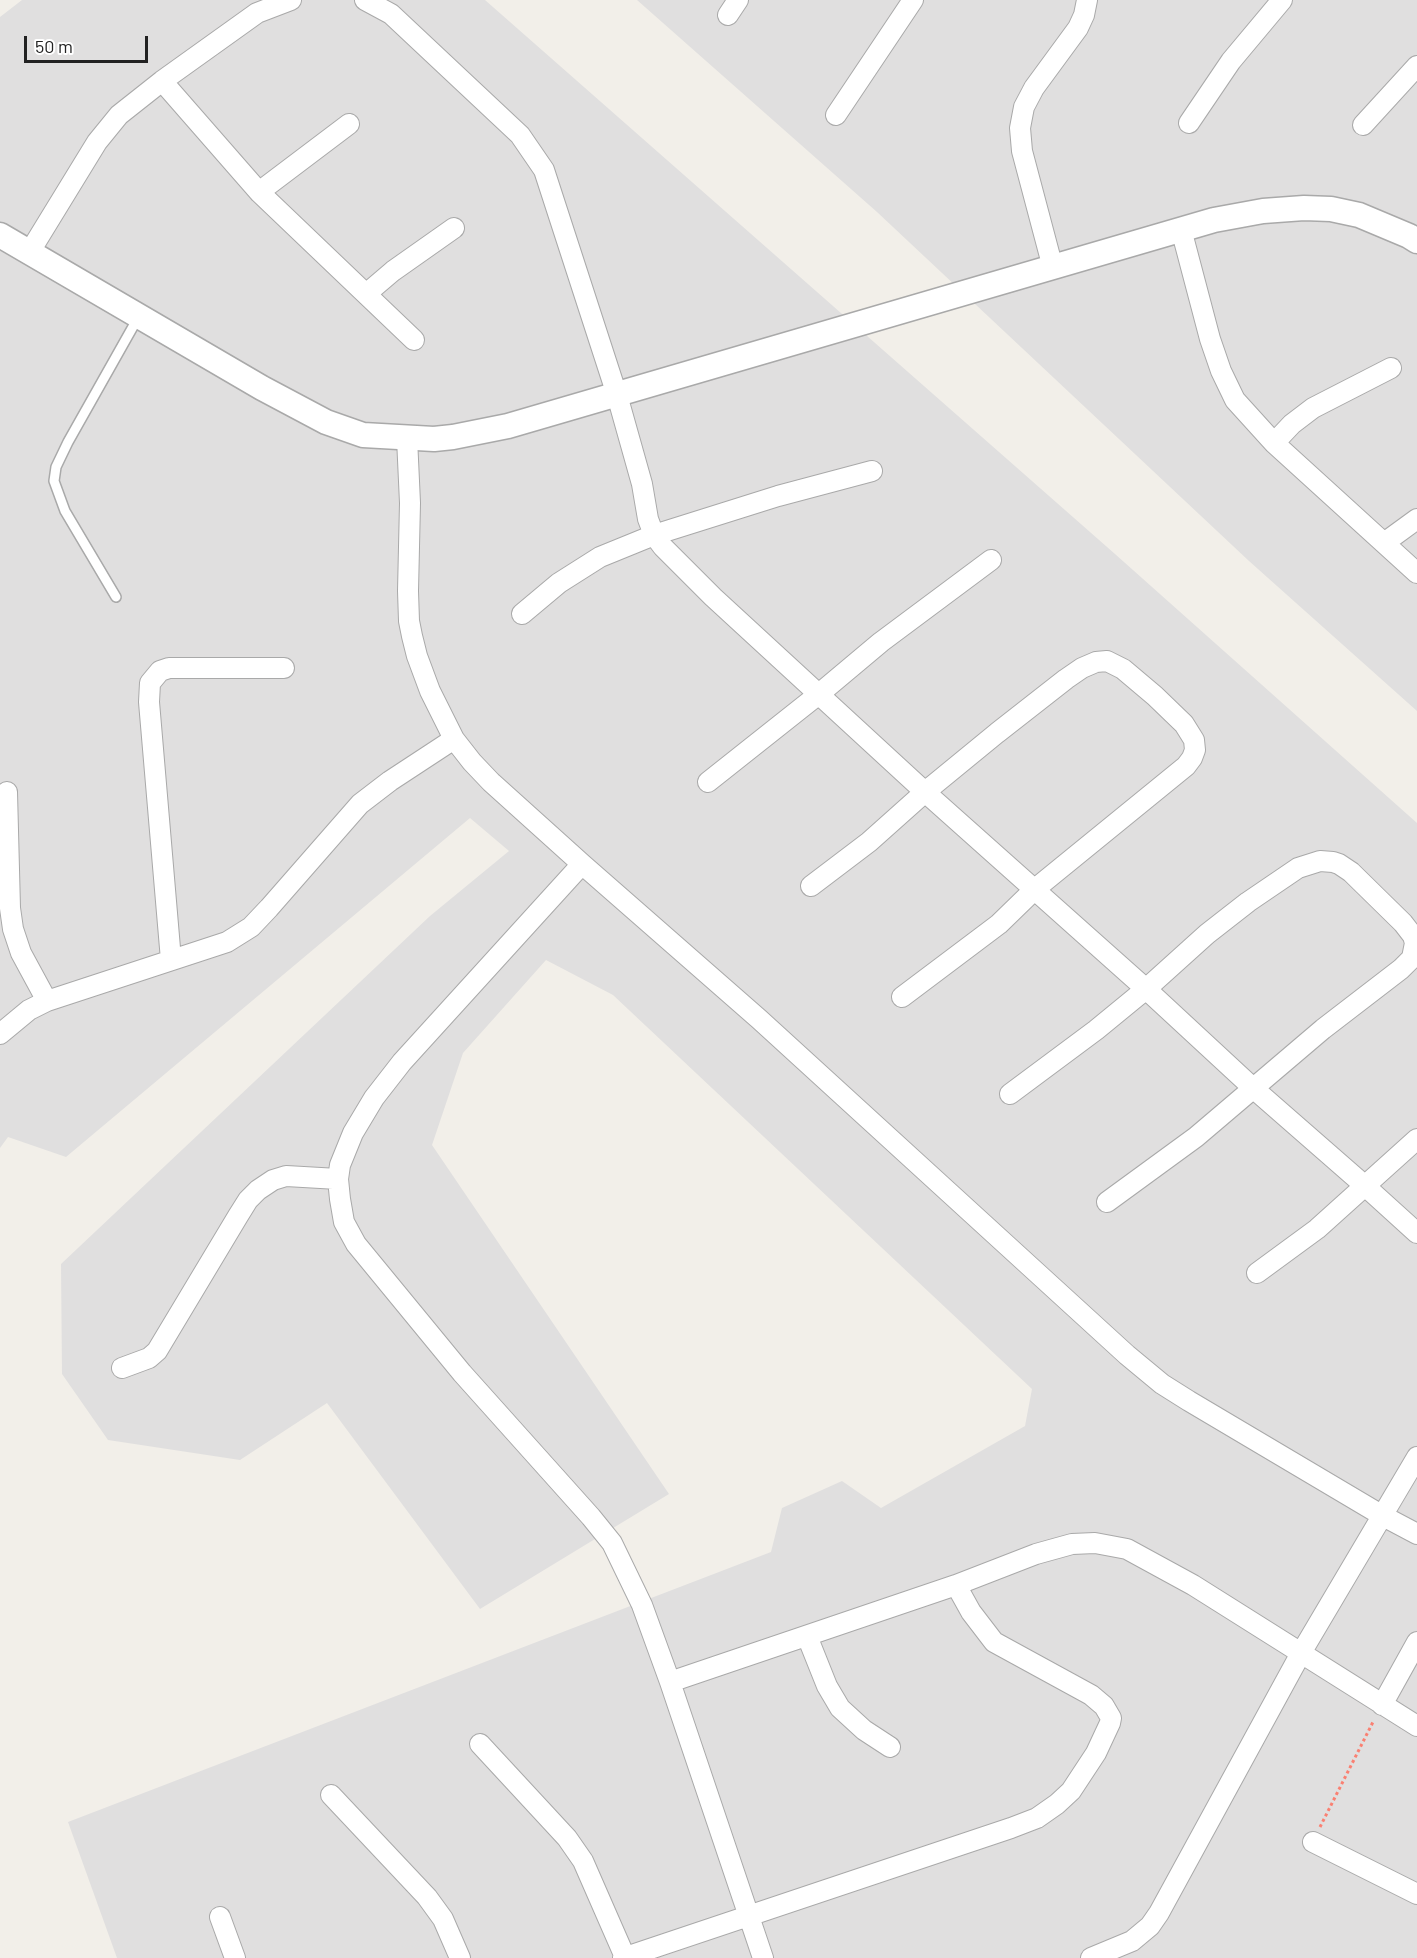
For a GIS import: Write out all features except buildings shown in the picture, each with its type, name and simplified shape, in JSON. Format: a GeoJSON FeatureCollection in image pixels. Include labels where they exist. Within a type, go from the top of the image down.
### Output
{"type":"FeatureCollection","features":[{"type":"Feature","properties":{"kind":"street"},"geometry":{"type":"LineString","coordinates":[[29,253],[97,142],[137,99],[257,13],[291,0]]}},
{"type":"Feature","properties":{"kind":"street"},"geometry":{"type":"LineString","coordinates":[[365,0],[391,14],[520,135],[544,170],[617,395],[642,484],[648,519],[654,535],[663,547],[925,792],[1417,1233]]}},
{"type":"Feature","properties":{"kind":"street"},"geometry":{"type":"LineString","coordinates":[[836,116],[913,0]]}},
{"type":"Feature","properties":{"kind":"street"},"geometry":{"type":"LineString","coordinates":[[1053,268],[1022,151],[1020,128],[1024,107],[1034,88],[1078,28],[1087,0]]}},
{"type":"Feature","properties":{"kind":"street"},"geometry":{"type":"LineString","coordinates":[[1189,123],[1231,61],[1282,0]]}},
{"type":"Feature","properties":{"kind":"street"},"geometry":{"type":"LineString","coordinates":[[1363,125],[1417,66]]}},
{"type":"Feature","properties":{"kind":"street"},"geometry":{"type":"LineString","coordinates":[[162,81],[259,192],[414,339]]}},
{"type":"Feature","properties":{"kind":"street"},"geometry":{"type":"LineString","coordinates":[[259,192],[349,124]]}},
{"type":"Feature","properties":{"kind":"street"},"geometry":{"type":"LineString","coordinates":[[0,235],[262,388],[326,422],[363,435],[407,438],[453,437],[508,426],[1214,220],[1263,211],[1331,209],[1359,215],[1414,235]]}},
{"type":"Feature","properties":{"kind":"street"},"geometry":{"type":"LineString","coordinates":[[366,294],[393,271],[454,228]]}},
{"type":"Feature","properties":{"kind":"street"},"geometry":{"type":"LineString","coordinates":[[1181,229],[1210,339],[1221,371],[1235,400],[1274,443],[1417,573]]}},
{"type":"Feature","properties":{"kind":"street"},"geometry":{"type":"LineString","coordinates":[[1274,443],[1292,424],[1313,408],[1391,368]]}},
{"type":"Feature","properties":{"kind":"street"},"geometry":{"type":"LineString","coordinates":[[407,438],[410,503],[409,621],[417,656],[430,691],[454,739],[472,762],[582,864],[768,1027],[1127,1355],[1189,1401],[1417,1534]]}},
{"type":"Feature","properties":{"kind":"street"},"geometry":{"type":"LineString","coordinates":[[522,614],[559,583],[600,557],[654,535],[778,496],[872,471]]}},
{"type":"Feature","properties":{"kind":"street"},"geometry":{"type":"LineString","coordinates":[[1384,543],[1417,519]]}},
{"type":"Feature","properties":{"kind":"street"},"geometry":{"type":"LineString","coordinates":[[708,782],[881,642],[990,560]]}},
{"type":"Feature","properties":{"kind":"street"},"geometry":{"type":"LineString","coordinates":[[812,886],[869,842],[925,792],[1082,668],[1096,662],[1107,661],[1116,665],[1155,696],[1184,724],[1194,740],[1195,750],[1192,758],[1176,776],[1035,889],[999,924],[902,997]]}},
{"type":"Feature","properties":{"kind":"street"},"geometry":{"type":"LineString","coordinates":[[171,960],[148,702],[150,683],[160,671],[169,668],[284,668]]}},
{"type":"Feature","properties":{"kind":"street"},"geometry":{"type":"LineString","coordinates":[[0,1034],[30,1010],[47,1001],[227,942],[251,927],[360,804],[390,781],[454,739]]}},
{"type":"Feature","properties":{"kind":"street"},"geometry":{"type":"LineString","coordinates":[[7,792],[10,908],[13,929],[21,953],[47,1001]]}},
{"type":"Feature","properties":{"kind":"street"},"geometry":{"type":"LineString","coordinates":[[1010,1094],[1096,1030],[1207,934],[1248,902],[1298,868],[1320,861],[1333,862],[1351,872],[1403,923],[1413,936],[1415,943],[1412,958],[1401,969],[1323,1029],[1196,1137],[1107,1203]]}},
{"type":"Feature","properties":{"kind":"street"},"geometry":{"type":"LineString","coordinates":[[582,864],[410,1053],[374,1098],[352,1133],[340,1165],[338,1179],[344,1222],[356,1244],[462,1372],[612,1543],[642,1605],[763,1958]]}},
{"type":"Feature","properties":{"kind":"street"},"geometry":{"type":"LineString","coordinates":[[1257,1273],[1317,1229],[1417,1139]]}},
{"type":"Feature","properties":{"kind":"street"},"geometry":{"type":"LineString","coordinates":[[122,1368],[149,1358],[157,1351],[248,1200],[258,1190],[273,1180],[286,1176],[338,1179]]}},
{"type":"Feature","properties":{"kind":"street"},"geometry":{"type":"LineString","coordinates":[[1091,1958],[1121,1947],[1144,1933],[1159,1913],[1301,1653],[1417,1457]]}},
{"type":"Feature","properties":{"kind":"street"},"geometry":{"type":"LineString","coordinates":[[670,1682],[956,1585],[1036,1554],[1072,1544],[1108,1544],[1127,1549],[1159,1566],[1417,1726]]}},
{"type":"Feature","properties":{"kind":"street"},"geometry":{"type":"LineString","coordinates":[[480,1744],[567,1838],[583,1861],[624,1958],[1037,1818],[1071,1791],[1096,1753],[1111,1718],[1104,1706],[1091,1695],[994,1642],[971,1612],[956,1585]]}},
{"type":"Feature","properties":{"kind":"street"},"geometry":{"type":"LineString","coordinates":[[807,1636],[827,1686],[840,1708],[864,1730],[890,1746]]}},
{"type":"Feature","properties":{"kind":"street"},"geometry":{"type":"LineString","coordinates":[[1382,1705],[1417,1642]]}},
{"type":"Feature","properties":{"kind":"street"},"geometry":{"type":"LineString","coordinates":[[331,1795],[428,1897],[443,1919],[460,1958]]}},
{"type":"Feature","properties":{"kind":"street"},"geometry":{"type":"LineString","coordinates":[[1312,1842],[1417,1894]]}},
{"type":"Feature","properties":{"kind":"street"},"geometry":{"type":"LineString","coordinates":[[220,1917],[235,1958]]}},
{"type":"Feature","properties":{"kind":"lane"},"geometry":{"type":"LineString","coordinates":[[116,597],[65,511],[54,481],[56,467],[68,442],[139,316]]}},
{"type":"Feature","properties":{"kind":"path"},"geometry":{"type":"LineString","coordinates":[[1312,1842],[1382,1705]]}},
{"type":"Feature","properties":{"kind":"shaded area"},"geometry":{"type":"Polygon","coordinates":[[[22,0],[485,0],[1417,823],[1417,1958],[117,1958],[68,1822],[771,1552],[782,1508],[842,1481],[881,1508],[1025,1426],[1032,1389],[613,995],[546,960],[463,1053],[432,1145],[669,1494],[480,1609],[327,1403],[240,1460],[108,1440],[62,1374],[61,1264],[430,916],[509,851],[470,818],[66,1157],[8,1137],[0,1148],[0,17],[22,0]]]}},
{"type":"Feature","properties":{"kind":"shaded area"},"geometry":{"type":"Polygon","coordinates":[[[637,0],[1417,0],[1417,711],[1249,561],[877,212],[637,0]]]}}]}
